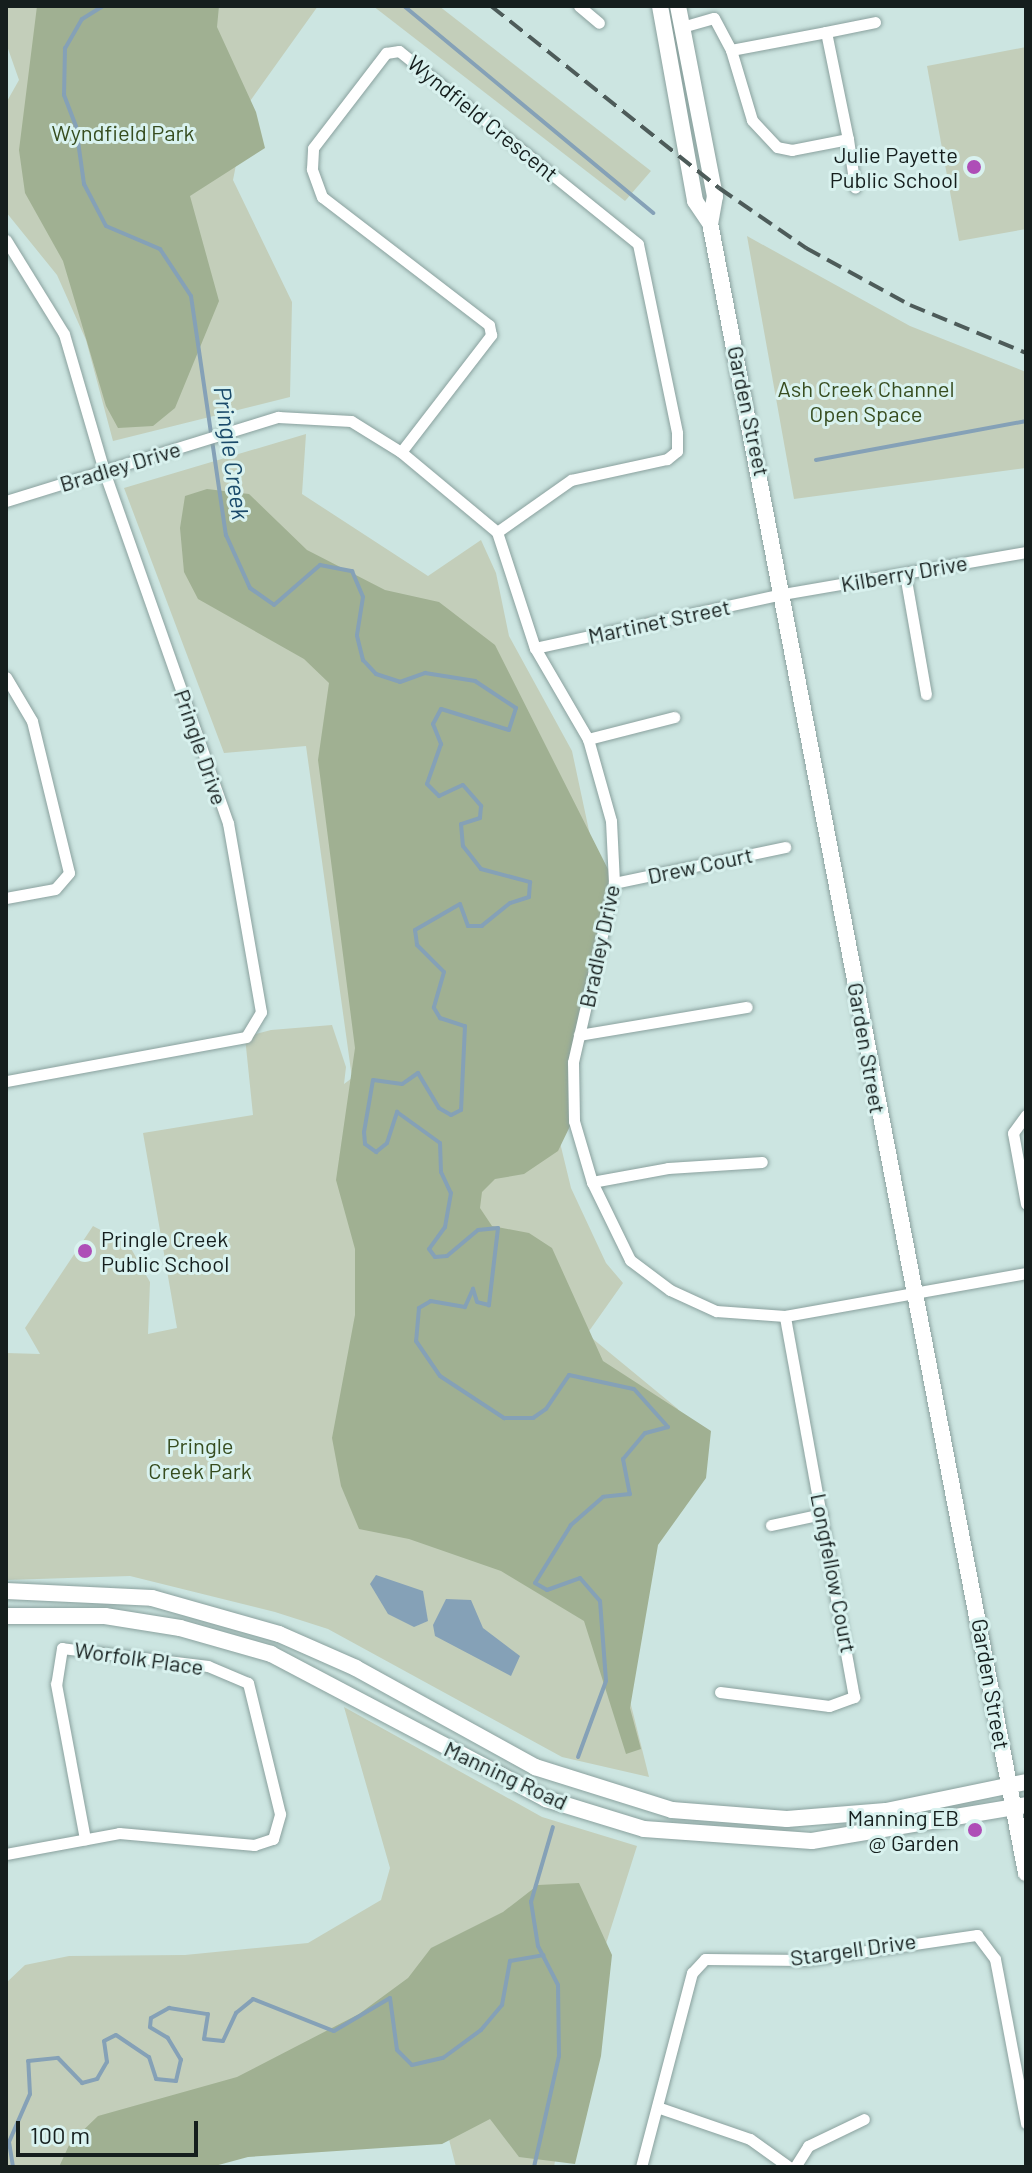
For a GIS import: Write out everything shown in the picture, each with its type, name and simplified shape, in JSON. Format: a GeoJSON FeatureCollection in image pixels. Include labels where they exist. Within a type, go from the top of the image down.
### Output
{"type":"FeatureCollection","features":[{"type":"Feature","properties":{"kind":"street"},"geometry":{"type":"LineString","coordinates":[[579,6],[599,23]]}},
{"type":"Feature","properties":{"kind":"street"},"geometry":{"type":"LineString","coordinates":[[660,6],[682,27],[714,18],[731,50],[752,120],[777,147],[792,150],[848,139]]}},
{"type":"Feature","properties":{"kind":"street","name":"Garden Street"},"geometry":{"type":"LineString","coordinates":[[660,6],[695,201],[710,223]]}},
{"type":"Feature","properties":{"kind":"street","name":"Garden Street"},"geometry":{"type":"LineString","coordinates":[[678,6],[715,196],[710,223],[783,594],[912,1291],[1018,1784],[1026,1873]]}},
{"type":"Feature","properties":{"kind":"street"},"geometry":{"type":"LineString","coordinates":[[731,50],[875,22]]}},
{"type":"Feature","properties":{"kind":"street"},"geometry":{"type":"LineString","coordinates":[[826,32],[855,187]]}},
{"type":"Feature","properties":{"kind":"street","name":"Wyndfield Crescent"},"geometry":{"type":"LineString","coordinates":[[401,452],[491,335],[489,325],[322,197],[312,169],[313,148],[386,53],[399,51],[638,244],[677,433],[677,451],[667,459],[571,480],[497,532]]}},
{"type":"Feature","properties":{"kind":"street","name":"Pringle Drive"},"geometry":{"type":"LineString","coordinates":[[6,240],[64,334],[104,471],[228,823],[261,1012],[246,1037],[6,1081]]}},
{"type":"Feature","properties":{"kind":"street","name":"Bradley Drive"},"geometry":{"type":"LineString","coordinates":[[6,501],[278,417],[320,415],[365,427],[401,452],[497,532],[535,648],[588,739],[611,821],[614,883],[579,1035],[574,1121],[592,1182],[630,1260],[670,1290],[716,1311],[785,1316],[1026,1273]]}},
{"type":"Feature","properties":{"kind":"street","name":"Kilberry Drive"},"geometry":{"type":"LineString","coordinates":[[783,594],[1026,552]]}},
{"type":"Feature","properties":{"kind":"street"},"geometry":{"type":"LineString","coordinates":[[905,574],[926,694]]}},
{"type":"Feature","properties":{"kind":"street","name":"Martinet Street"},"geometry":{"type":"LineString","coordinates":[[535,648],[783,594]]}},
{"type":"Feature","properties":{"kind":"street"},"geometry":{"type":"LineString","coordinates":[[6,677],[32,721],[69,873],[55,889],[6,898]]}},
{"type":"Feature","properties":{"kind":"street"},"geometry":{"type":"LineString","coordinates":[[588,739],[674,717]]}},
{"type":"Feature","properties":{"kind":"street","name":"Drew Court"},"geometry":{"type":"LineString","coordinates":[[614,883],[785,847]]}},
{"type":"Feature","properties":{"kind":"street"},"geometry":{"type":"LineString","coordinates":[[579,1035],[747,1007]]}},
{"type":"Feature","properties":{"kind":"street"},"geometry":{"type":"LineString","coordinates":[[1026,1115],[1013,1133],[1026,1204]]}},
{"type":"Feature","properties":{"kind":"street"},"geometry":{"type":"LineString","coordinates":[[592,1182],[668,1168],[762,1162]]}},
{"type":"Feature","properties":{"kind":"street","name":"Longfellow Court"},"geometry":{"type":"LineString","coordinates":[[720,1692],[829,1706],[854,1697],[785,1316]]}},
{"type":"Feature","properties":{"kind":"street"},"geometry":{"type":"LineString","coordinates":[[771,1525],[822,1514]]}},
{"type":"Feature","properties":{"kind":"street","name":"Manning Road"},"geometry":{"type":"LineString","coordinates":[[6,1591],[152,1598],[279,1634],[356,1668],[535,1767],[672,1810],[801,1818],[886,1811],[1018,1784]]}},
{"type":"Feature","properties":{"kind":"street","name":"Manning Road"},"geometry":{"type":"LineString","coordinates":[[6,1616],[105,1616],[180,1628],[271,1654],[546,1799],[644,1829],[812,1841],[1020,1806]]}},
{"type":"Feature","properties":{"kind":"street","name":"Worfolk Place"},"geometry":{"type":"LineString","coordinates":[[6,1854],[85,1839],[149,1833],[254,1845],[273,1839],[280,1814],[248,1683],[208,1666],[62,1648],[56,1684],[85,1839]]}},
{"type":"Feature","properties":{"kind":"street","name":"Stargell Drive"},"geometry":{"type":"LineString","coordinates":[[641,2167],[692,1973],[705,1959],[805,1960],[977,1935],[995,1959],[1026,2123]]}},
{"type":"Feature","properties":{"kind":"street"},"geometry":{"type":"LineString","coordinates":[[657,2107],[750,2139],[792,2167],[808,2146],[864,2119]]}},
{"type":"Feature","properties":{"kind":"green space","name":"Wyndfield Park"},"geometry":{"type":"Polygon","coordinates":[[[6,6],[318,6],[248,104],[233,180],[292,302],[290,397],[113,441],[86,340],[57,275],[6,212],[6,103],[19,80],[6,43],[6,6]]]}},
{"type":"Feature","properties":{"kind":"green space","name":"Wyndfield Park"},"geometry":{"type":"Polygon","coordinates":[[[37,6],[219,6],[217,27],[256,112],[265,148],[190,196],[219,301],[175,408],[153,426],[118,428],[106,406],[63,261],[25,193],[19,150],[37,6]]]}},
{"type":"Feature","properties":{"kind":"green space"},"geometry":{"type":"Polygon","coordinates":[[[373,6],[439,6],[651,171],[625,201],[373,6]]]}},
{"type":"Feature","properties":{"kind":"green space"},"geometry":{"type":"Polygon","coordinates":[[[1026,47],[1026,229],[959,241],[927,66],[1026,47]]]}},
{"type":"Feature","properties":{"kind":"green space","name":"Ash Creek Channel Open Space"},"geometry":{"type":"Polygon","coordinates":[[[747,236],[910,326],[1026,372],[1026,468],[794,499],[747,236]]]}},
{"type":"Feature","properties":{"kind":"green space","name":"Pringle Creek Park"},"geometry":{"type":"Polygon","coordinates":[[[306,434],[302,494],[428,576],[481,540],[496,573],[509,636],[572,751],[591,840],[547,1089],[571,1188],[606,1263],[623,1283],[587,1334],[678,1409],[684,1448],[621,1611],[629,1697],[649,1777],[562,1757],[328,1629],[275,1612],[130,1576],[6,1580],[6,1353],[40,1354],[25,1328],[93,1226],[129,1245],[150,1282],[148,1334],[177,1328],[143,1133],[253,1115],[245,1037],[271,1030],[332,1025],[346,1067],[344,1084],[352,1078],[306,746],[224,753],[124,488],[306,434]]]}},
{"type":"Feature","properties":{"kind":"green space"},"geometry":{"type":"Polygon","coordinates":[[[207,489],[249,494],[307,550],[385,590],[439,602],[495,645],[615,883],[578,1035],[573,1120],[558,1151],[524,1174],[495,1179],[482,1192],[480,1208],[492,1226],[529,1233],[552,1248],[603,1361],[711,1431],[706,1478],[658,1545],[630,1708],[641,1749],[626,1754],[584,1621],[501,1571],[409,1539],[359,1529],[341,1486],[332,1438],[355,1315],[355,1249],[336,1180],[355,1048],[318,760],[329,683],[304,659],[198,599],[184,572],[180,528],[185,496],[207,489]]]}},
{"type":"Feature","properties":{"kind":"green space"},"geometry":{"type":"Polygon","coordinates":[[[344,1707],[542,1817],[637,1846],[576,2038],[554,2167],[456,2167],[442,2112],[155,2167],[6,2167],[6,1983],[25,1965],[69,1956],[185,1955],[308,1943],[381,1900],[390,1868],[344,1707]]]}},
{"type":"Feature","properties":{"kind":"green space"},"geometry":{"type":"Polygon","coordinates":[[[579,1883],[612,1955],[601,2056],[575,2164],[519,2157],[490,2119],[442,2144],[248,2157],[211,2167],[59,2167],[70,2143],[98,2116],[237,2077],[359,2014],[408,1978],[431,1948],[503,1912],[538,1885],[579,1883]]]}},
{"type":"Feature","properties":{"kind":"water"},"geometry":{"type":"Polygon","coordinates":[[[376,1575],[423,1591],[428,1621],[414,1627],[388,1614],[370,1584],[376,1575]]]}},
{"type":"Feature","properties":{"kind":"water"},"geometry":{"type":"Polygon","coordinates":[[[446,1599],[471,1600],[483,1628],[520,1656],[511,1676],[435,1636],[433,1625],[446,1599]]]}},
{"type":"Feature","properties":{"kind":"waterway","name":"Pringle Creek"},"geometry":{"type":"LineString","coordinates":[[103,6],[82,19],[65,48],[64,95],[76,127],[84,184],[106,226],[160,249],[191,296],[226,535],[250,588],[274,605],[320,565],[352,571],[363,597],[357,636],[363,660],[376,674],[400,682],[425,673],[475,681],[516,708],[509,730],[441,709],[433,724],[441,744],[427,784],[439,796],[463,785],[481,806],[480,818],[461,824],[463,846],[481,869],[530,882],[529,897],[510,903],[482,926],[468,926],[460,904],[415,930],[417,945],[444,972],[434,1008],[440,1018],[465,1026],[461,1110],[451,1115],[439,1108],[418,1073],[402,1084],[373,1080],[364,1132],[365,1144],[376,1152],[387,1143],[397,1112],[440,1143],[441,1172],[451,1193],[445,1227],[429,1249],[435,1257],[447,1256],[478,1230],[498,1228],[489,1305],[477,1302],[473,1289],[465,1307],[431,1301],[419,1308],[416,1341],[440,1376],[504,1418],[533,1418],[546,1409],[569,1375],[634,1389],[668,1427],[645,1433],[623,1459],[630,1494],[603,1497],[571,1525],[535,1583],[547,1590],[580,1578],[600,1601],[606,1681],[578,1757]]}},
{"type":"Feature","properties":{"kind":"waterway"},"geometry":{"type":"LineString","coordinates":[[404,6],[653,213]]}},
{"type":"Feature","properties":{"kind":"waterway"},"geometry":{"type":"LineString","coordinates":[[816,460],[1026,421]]}},
{"type":"Feature","properties":{"kind":"waterway"},"geometry":{"type":"LineString","coordinates":[[534,2167],[559,2056],[558,1985],[538,1946],[531,1902],[553,1827]]}},
{"type":"Feature","properties":{"kind":"waterway","name":"Pringle Creek"},"geometry":{"type":"LineString","coordinates":[[13,2167],[9,2142],[30,2094],[28,2061],[58,2058],[82,2083],[97,2079],[107,2062],[104,2041],[116,2035],[149,2057],[156,2079],[176,2081],[181,2060],[168,2038],[150,2027],[151,2018],[169,2008],[208,2014],[204,2039],[223,2041],[236,2013],[253,1999],[334,2031],[390,1998],[397,2050],[412,2065],[443,2058],[481,2030],[502,2005],[510,1961],[543,1955]]}},
{"type":"Feature","properties":{"kind":"railway"},"geometry":{"type":"LineString","coordinates":[[491,6],[719,188],[806,248],[910,305],[1026,353]]}},
{"type":"Feature","properties":{"kind":"place","name":"Julie Payette Public School"},"geometry":{"type":"Point","coordinates":[974,167]}},
{"type":"Feature","properties":{"kind":"place","name":"Pringle Creek Public School"},"geometry":{"type":"Point","coordinates":[85,1251]}},
{"type":"Feature","properties":{"kind":"place","name":"Manning EB @ Garden"},"geometry":{"type":"Point","coordinates":[975,1830]}}]}
